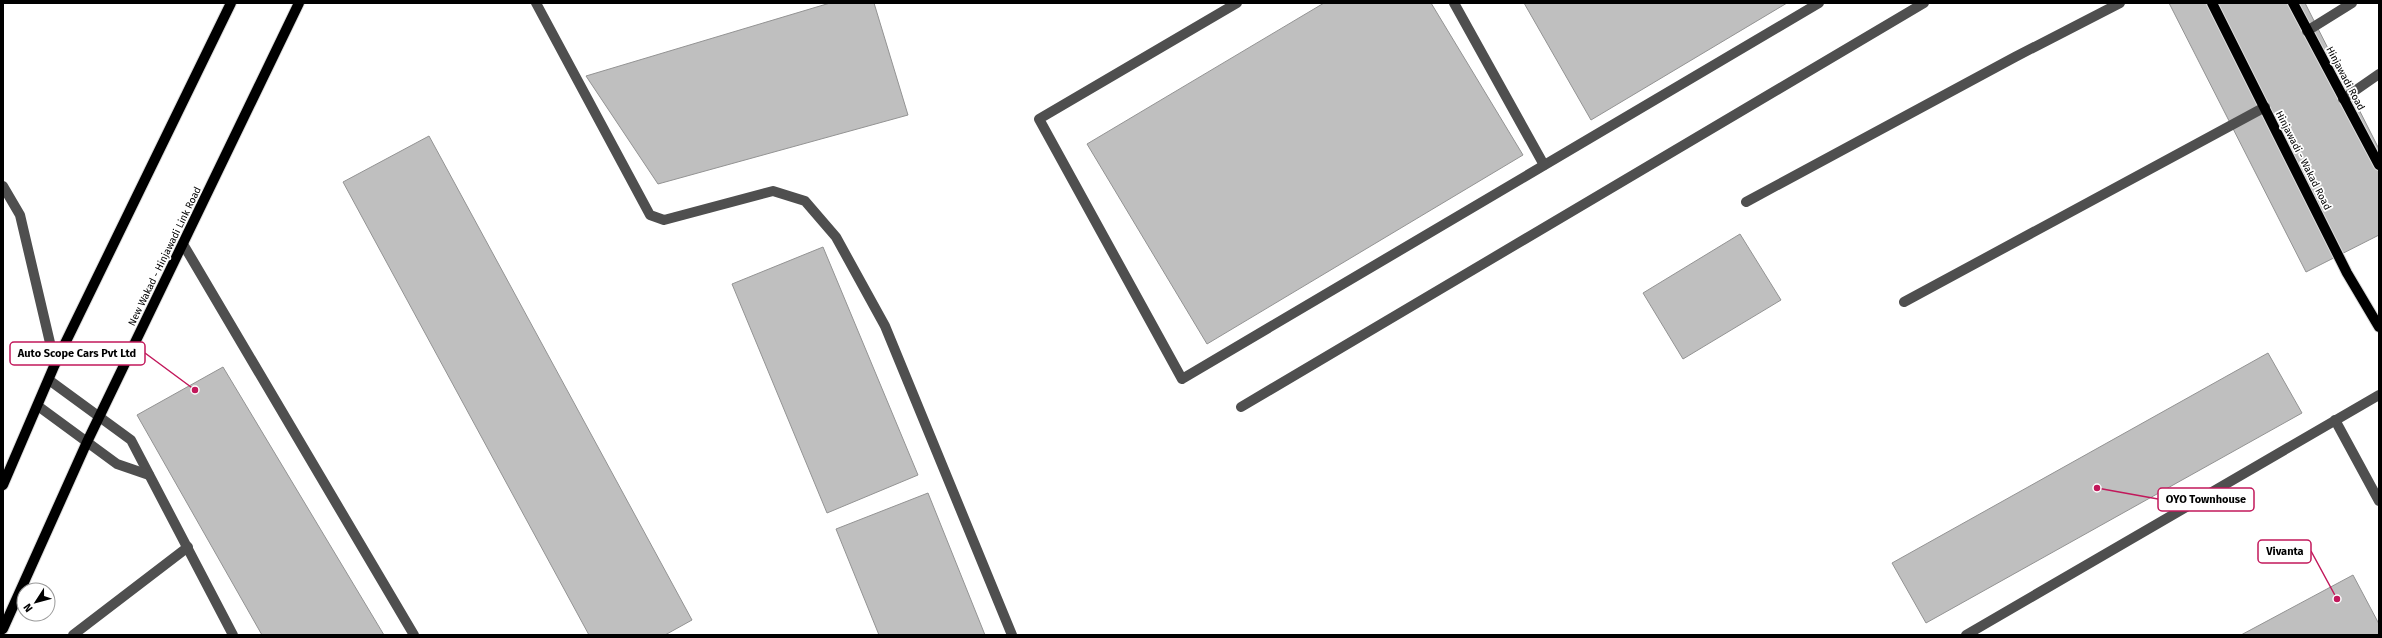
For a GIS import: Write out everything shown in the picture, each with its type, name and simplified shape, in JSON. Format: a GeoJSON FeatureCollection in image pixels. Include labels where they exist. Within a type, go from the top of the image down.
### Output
{"type":"FeatureCollection","features":[{"type":"Feature","properties":{"kind":"main road"},"geometry":{"type":"LineString","coordinates":[[3,485],[55,364],[231,3]]}},
{"type":"Feature","properties":{"kind":"main road","name":"New Wakad - Hinjawadi Link Road"},"geometry":{"type":"LineString","coordinates":[[3,629],[87,442],[299,3]]}},
{"type":"Feature","properties":{"kind":"main road","name":"Hinjawadi - Wakad Road"},"geometry":{"type":"LineString","coordinates":[[2212,3],[2347,273],[2379,327]]}},
{"type":"Feature","properties":{"kind":"main road","name":"Hinjawadi Road"},"geometry":{"type":"LineString","coordinates":[[2293,3],[2379,164]]}},
{"type":"Feature","properties":{"kind":"street"},"geometry":{"type":"LineString","coordinates":[[536,3],[650,215],[664,220],[773,191],[805,201],[836,237],[885,326],[1012,635]]}},
{"type":"Feature","properties":{"kind":"street"},"geometry":{"type":"LineString","coordinates":[[1237,3],[1039,119],[1182,379],[1819,3]]}},
{"type":"Feature","properties":{"kind":"street"},"geometry":{"type":"LineString","coordinates":[[1454,3],[1544,165]]}},
{"type":"Feature","properties":{"kind":"street"},"geometry":{"type":"LineString","coordinates":[[1241,407],[1924,3]]}},
{"type":"Feature","properties":{"kind":"street"},"geometry":{"type":"LineString","coordinates":[[1746,202],[2014,57],[2120,3]]}},
{"type":"Feature","properties":{"kind":"street"},"geometry":{"type":"LineString","coordinates":[[2307,31],[2352,3]]}},
{"type":"Feature","properties":{"kind":"street"},"geometry":{"type":"LineString","coordinates":[[2343,99],[2379,74]]}},
{"type":"Feature","properties":{"kind":"street"},"geometry":{"type":"LineString","coordinates":[[1904,302],[2264,108]]}},
{"type":"Feature","properties":{"kind":"street"},"geometry":{"type":"LineString","coordinates":[[3,186],[20,215],[55,364]]}},
{"type":"Feature","properties":{"kind":"street"},"geometry":{"type":"LineString","coordinates":[[183,244],[414,635]]}},
{"type":"Feature","properties":{"kind":"street"},"geometry":{"type":"LineString","coordinates":[[49,380],[131,440],[233,635]]}},
{"type":"Feature","properties":{"kind":"street"},"geometry":{"type":"LineString","coordinates":[[1966,635],[2379,395]]}},
{"type":"Feature","properties":{"kind":"street"},"geometry":{"type":"LineString","coordinates":[[38,406],[117,464],[149,475]]}},
{"type":"Feature","properties":{"kind":"street"},"geometry":{"type":"LineString","coordinates":[[2335,420],[2379,501]]}},
{"type":"Feature","properties":{"kind":"street"},"geometry":{"type":"LineString","coordinates":[[73,635],[188,547]]}},
{"type":"Feature","properties":{"kind":"building"},"geometry":{"type":"Polygon","coordinates":[[[830,3],[874,3],[908,115],[658,184],[586,76],[830,3]]]}},
{"type":"Feature","properties":{"kind":"building"},"geometry":{"type":"Polygon","coordinates":[[[1324,3],[1431,3],[1523,155],[1207,344],[1087,144],[1324,3]]]}},
{"type":"Feature","properties":{"kind":"building"},"geometry":{"type":"Polygon","coordinates":[[[1524,3],[1787,3],[1591,120],[1524,3]]]}},
{"type":"Feature","properties":{"kind":"building"},"geometry":{"type":"Polygon","coordinates":[[[2169,3],[2305,3],[2379,149],[2379,235],[2306,272],[2169,3]]]}},
{"type":"Feature","properties":{"kind":"building"},"geometry":{"type":"Polygon","coordinates":[[[429,136],[692,620],[665,635],[589,635],[343,182],[429,136]]]}},
{"type":"Feature","properties":{"kind":"building"},"geometry":{"type":"Polygon","coordinates":[[[1740,234],[1781,300],[1683,359],[1643,293],[1740,234]]]}},
{"type":"Feature","properties":{"kind":"building"},"geometry":{"type":"Polygon","coordinates":[[[823,247],[918,475],[827,513],[732,284],[823,247]]]}},
{"type":"Feature","properties":{"kind":"building"},"geometry":{"type":"Polygon","coordinates":[[[2268,353],[2302,413],[1926,623],[1892,563],[2268,353]]]}},
{"type":"Feature","properties":{"kind":"building"},"geometry":{"type":"Polygon","coordinates":[[[223,367],[384,635],[262,635],[137,415],[223,367]]]}},
{"type":"Feature","properties":{"kind":"building"},"geometry":{"type":"Polygon","coordinates":[[[928,493],[985,635],[879,635],[836,529],[928,493]]]}},
{"type":"Feature","properties":{"kind":"building"},"geometry":{"type":"Polygon","coordinates":[[[2353,575],[2379,624],[2379,635],[2241,635],[2353,575]]]}},
{"type":"Feature","properties":{"kind":"place","name":"Auto Scope Cars Pvt Ltd"},"geometry":{"type":"Point","coordinates":[195,390]}},
{"type":"Feature","properties":{"kind":"place","name":"OYO Townhouse"},"geometry":{"type":"Point","coordinates":[2097,488]}},
{"type":"Feature","properties":{"kind":"place","name":"Vivanta"},"geometry":{"type":"Point","coordinates":[2337,599]}}]}
